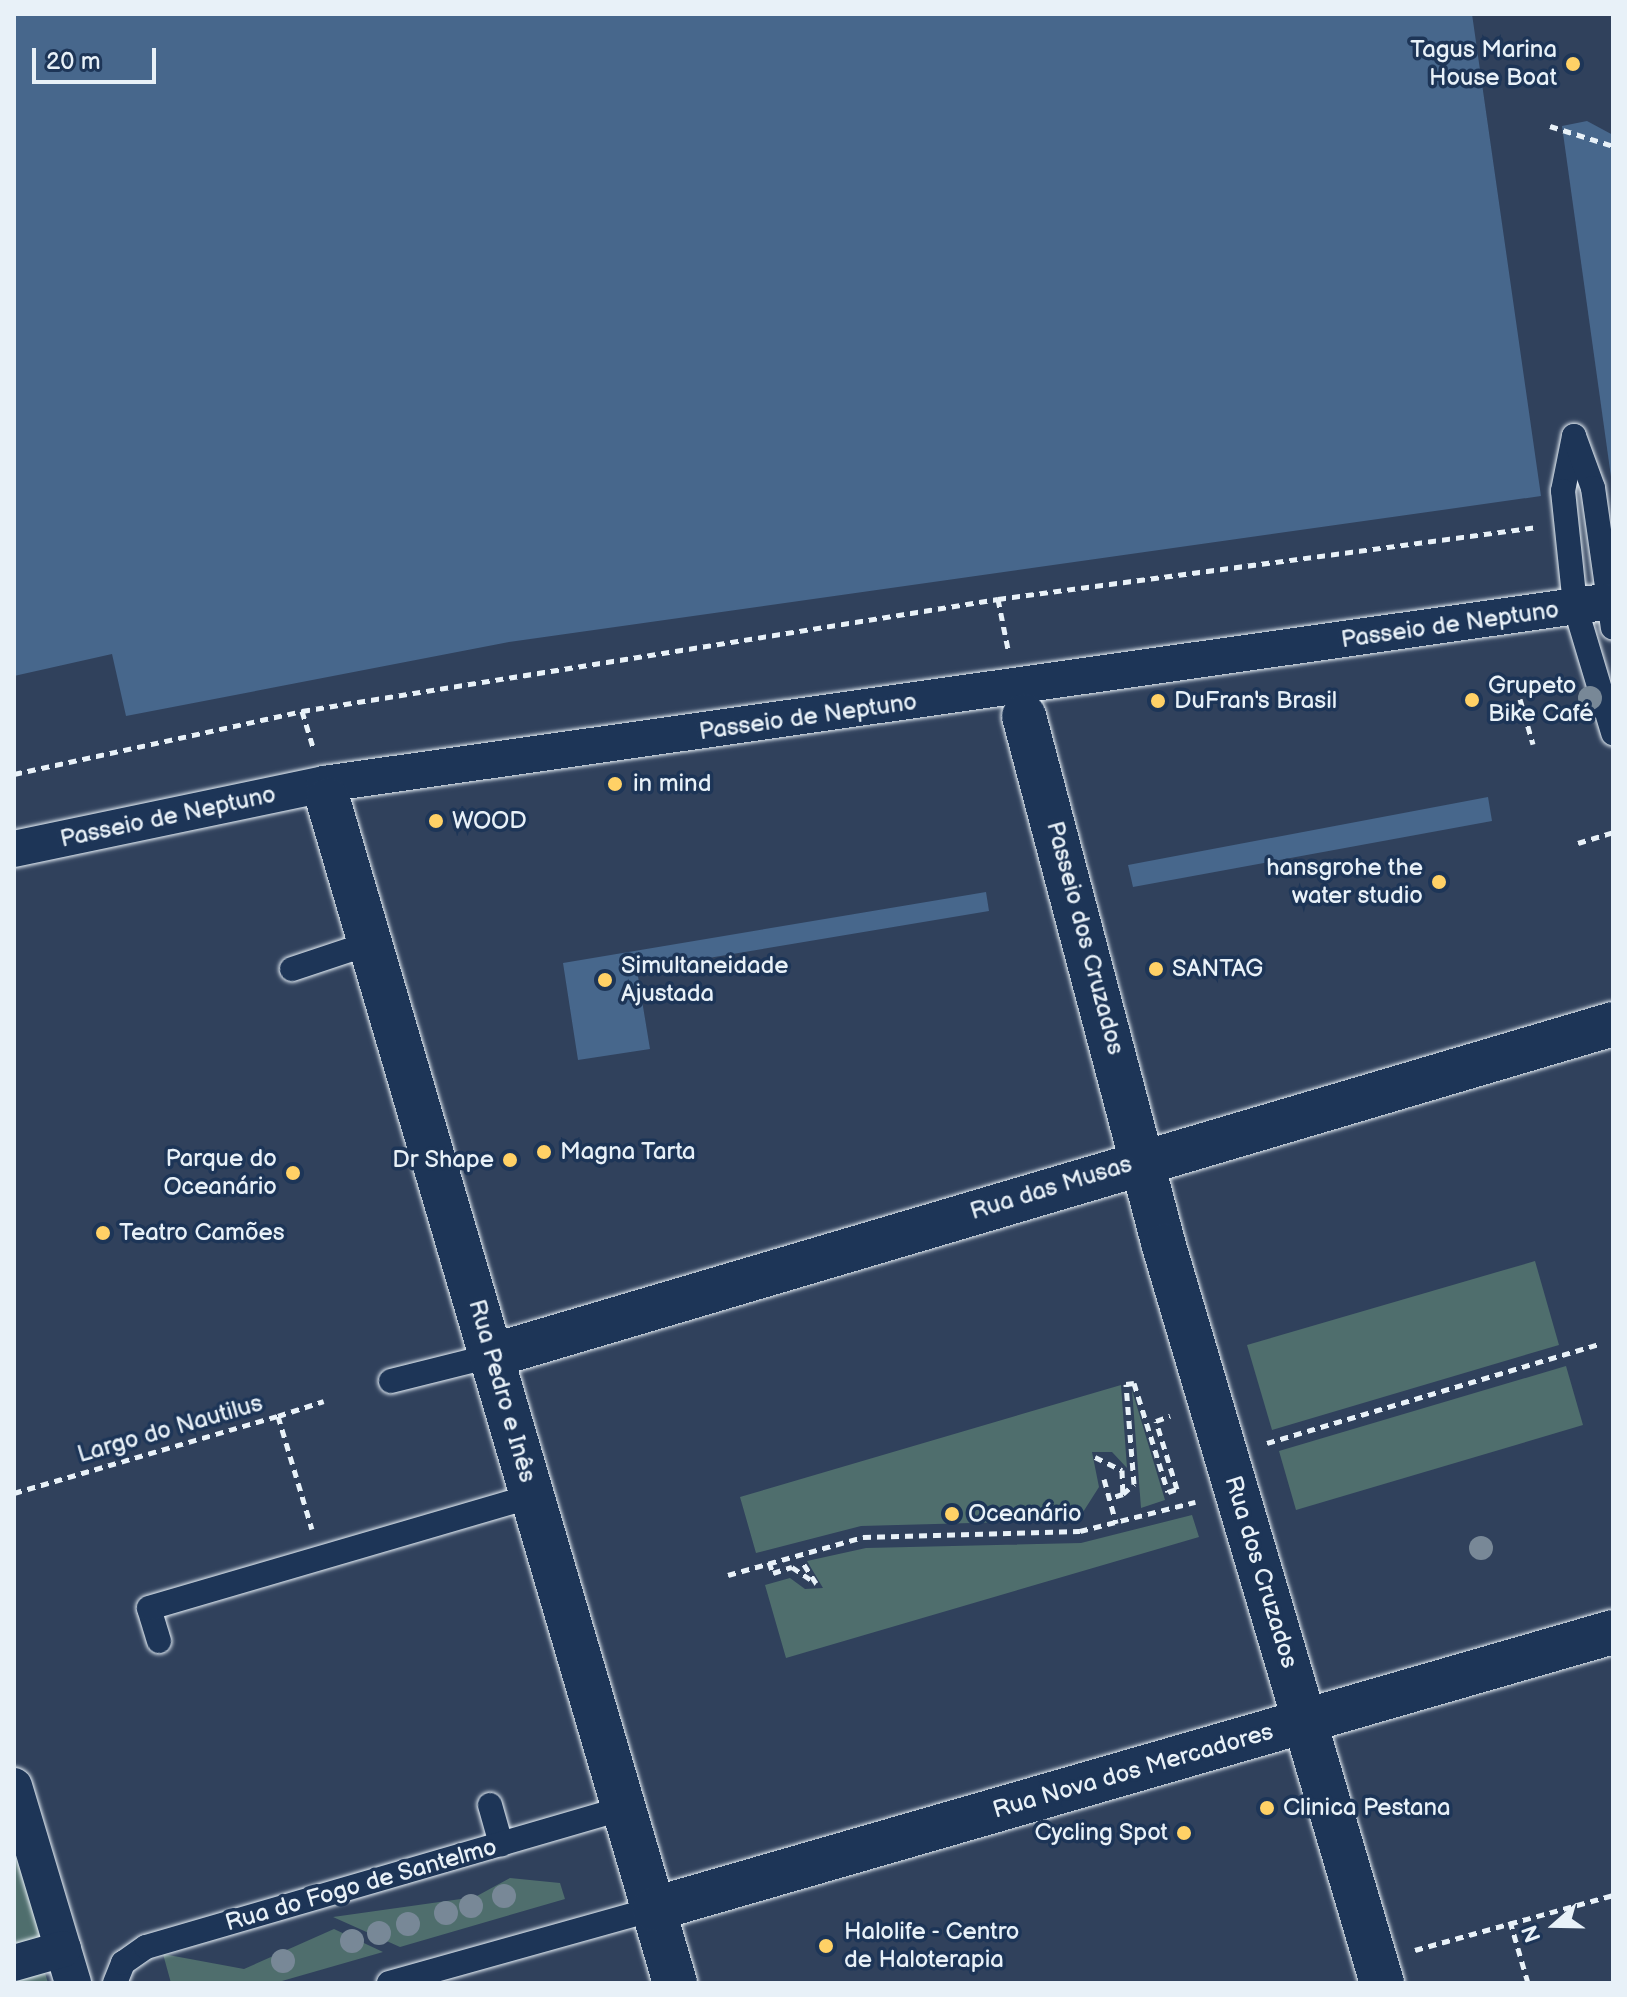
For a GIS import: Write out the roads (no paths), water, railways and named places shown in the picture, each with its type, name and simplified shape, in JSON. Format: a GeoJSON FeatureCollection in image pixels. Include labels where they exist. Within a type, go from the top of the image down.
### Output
{"type":"FeatureCollection","features":[{"type":"Feature","properties":{"kind":"street","name":"Passeio de Neptuno"},"geometry":{"type":"LineString","coordinates":[[14,849],[324,784],[1598,612]]}},
{"type":"Feature","properties":{"kind":"street","name":"Passeio dos Cruzados"},"geometry":{"type":"LineString","coordinates":[[1024,716],[1146,1159]]}},
{"type":"Feature","properties":{"kind":"street","name":"Rua Pedro e Inês"},"geometry":{"type":"LineString","coordinates":[[328,800],[623,1808],[640,1912],[675,1983]]}},
{"type":"Feature","properties":{"kind":"street","name":"Rua das Musas"},"geometry":{"type":"LineString","coordinates":[[491,1356],[1146,1159],[1613,1024]]}},
{"type":"Feature","properties":{"kind":"street","name":"Rua dos Cruzados"},"geometry":{"type":"LineString","coordinates":[[1146,1159],[1176,1287],[1308,1720],[1379,1972]]}},
{"type":"Feature","properties":{"kind":"street","name":"Rua Nova dos Mercadores"},"geometry":{"type":"LineString","coordinates":[[640,1912],[1613,1632]]}},
{"type":"Feature","properties":{"kind":"street"},"geometry":{"type":"LineString","coordinates":[[14,1786],[68,1966],[14,1963]]}},
{"type":"Feature","properties":{"kind":"lane"},"geometry":{"type":"LineString","coordinates":[[1598,612],[1566,523],[1563,491],[1574,436],[1593,488],[1598,612],[1613,733]]}},
{"type":"Feature","properties":{"kind":"lane"},"geometry":{"type":"LineString","coordinates":[[292,969],[370,943]]}},
{"type":"Feature","properties":{"kind":"lane"},"geometry":{"type":"LineString","coordinates":[[391,1381],[491,1356]]}},
{"type":"Feature","properties":{"kind":"lane"},"geometry":{"type":"LineString","coordinates":[[159,1641],[149,1608],[532,1496]]}},
{"type":"Feature","properties":{"kind":"lane"},"geometry":{"type":"LineString","coordinates":[[490,1805],[501,1844]]}},
{"type":"Feature","properties":{"kind":"lane","name":"Rua do Fogo de Santelmo"},"geometry":{"type":"LineString","coordinates":[[115,1983],[123,1963],[146,1947],[623,1808]]}},
{"type":"Feature","properties":{"kind":"lane"},"geometry":{"type":"LineString","coordinates":[[389,1983],[640,1912]]}},
{"type":"Feature","properties":{"kind":"water"},"geometry":{"type":"Polygon","coordinates":[[[14,14],[1472,14],[1541,496],[509,642],[126,716],[112,654],[14,676],[14,14]]]}},
{"type":"Feature","properties":{"kind":"water"},"geometry":{"type":"Polygon","coordinates":[[[1587,121],[1613,135],[1613,491],[1562,126],[1587,121]]]}},
{"type":"Feature","properties":{"kind":"water"},"geometry":{"type":"Polygon","coordinates":[[[1488,797],[1492,821],[1133,887],[1128,865],[1488,797]]]}},
{"type":"Feature","properties":{"kind":"water"},"geometry":{"type":"Polygon","coordinates":[[[986,892],[989,911],[637,970],[650,1049],[578,1060],[563,963],[986,892]]]}},
{"type":"Feature","properties":{"kind":"place","name":"Tagus Marina House Boat"},"geometry":{"type":"Point","coordinates":[1573,64]}},
{"type":"Feature","properties":{"kind":"place","name":"Grupeto Bike Café"},"geometry":{"type":"Point","coordinates":[1472,700]}},
{"type":"Feature","properties":{"kind":"place","name":"DuFran's Brasil"},"geometry":{"type":"Point","coordinates":[1158,701]}},
{"type":"Feature","properties":{"kind":"place","name":"in mind"},"geometry":{"type":"Point","coordinates":[615,784]}},
{"type":"Feature","properties":{"kind":"place","name":"WOOD"},"geometry":{"type":"Point","coordinates":[436,821]}},
{"type":"Feature","properties":{"kind":"place","name":"hansgrohe the water studio"},"geometry":{"type":"Point","coordinates":[1439,882]}},
{"type":"Feature","properties":{"kind":"place","name":"SANTAG"},"geometry":{"type":"Point","coordinates":[1156,969]}},
{"type":"Feature","properties":{"kind":"place","name":"Simultaneidade Ajustada"},"geometry":{"type":"Point","coordinates":[605,980]}},
{"type":"Feature","properties":{"kind":"place","name":"Magna Tarta"},"geometry":{"type":"Point","coordinates":[544,1152]}},
{"type":"Feature","properties":{"kind":"place","name":"Dr Shape"},"geometry":{"type":"Point","coordinates":[510,1160]}},
{"type":"Feature","properties":{"kind":"place","name":"Parque do Oceanário"},"geometry":{"type":"Point","coordinates":[293,1173]}},
{"type":"Feature","properties":{"kind":"place","name":"Teatro Camões"},"geometry":{"type":"Point","coordinates":[103,1233]}},
{"type":"Feature","properties":{"kind":"place","name":"Oceanário"},"geometry":{"type":"Point","coordinates":[952,1514]}},
{"type":"Feature","properties":{"kind":"place","name":"Clinica Pestana"},"geometry":{"type":"Point","coordinates":[1267,1808]}},
{"type":"Feature","properties":{"kind":"place","name":"Cycling Spot"},"geometry":{"type":"Point","coordinates":[1184,1833]}},
{"type":"Feature","properties":{"kind":"place","name":"Halolife - Centro de Haloterapia"},"geometry":{"type":"Point","coordinates":[826,1946]}}]}
